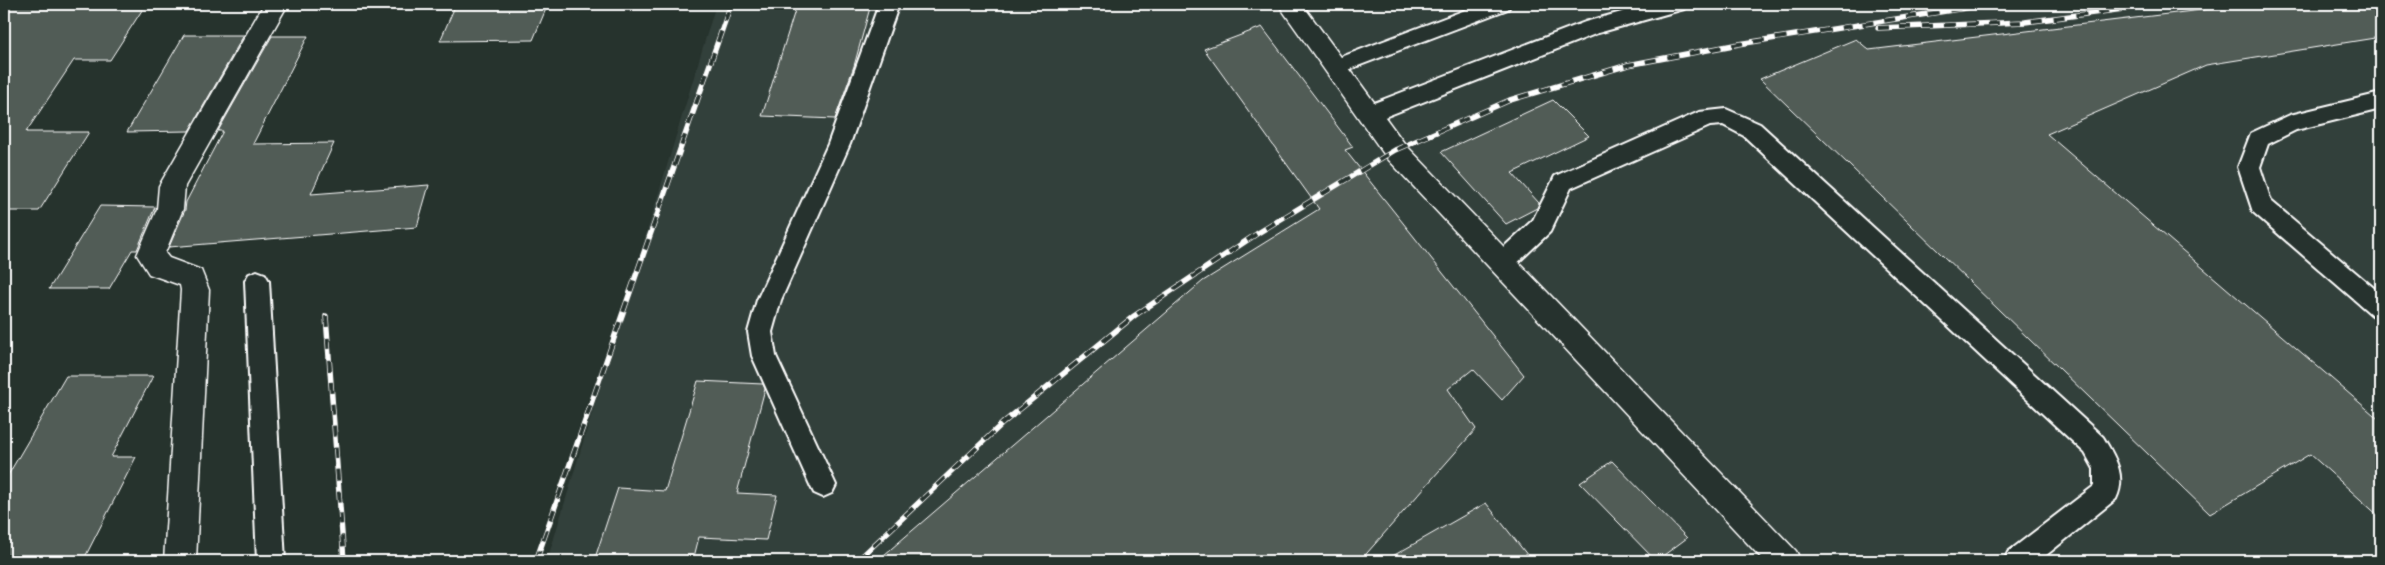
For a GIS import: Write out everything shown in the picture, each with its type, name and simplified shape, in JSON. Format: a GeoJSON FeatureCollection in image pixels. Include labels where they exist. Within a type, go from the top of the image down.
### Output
{"type":"FeatureCollection","features":[{"type":"Feature","properties":{"kind":"street"},"geometry":{"type":"LineString","coordinates":[[180,561],[195,290],[191,278],[159,266],[151,255],[170,209],[172,186],[276,4]]}},
{"type":"Feature","properties":{"kind":"street"},"geometry":{"type":"LineString","coordinates":[[1290,4],[1395,150],[1785,561]]}},
{"type":"Feature","properties":{"kind":"lane"},"geometry":{"type":"LineString","coordinates":[[823,485],[764,356],[760,332],[769,300],[839,144],[888,4]]}},
{"type":"Feature","properties":{"kind":"lane"},"geometry":{"type":"LineString","coordinates":[[1335,67],[1501,4]]}},
{"type":"Feature","properties":{"kind":"lane"},"geometry":{"type":"LineString","coordinates":[[1369,114],[1592,27],[1677,4]]}},
{"type":"Feature","properties":{"kind":"lane"},"geometry":{"type":"LineString","coordinates":[[2381,101],[2290,122],[2258,139],[2249,167],[2261,206],[2381,308]]}},
{"type":"Feature","properties":{"kind":"lane"},"geometry":{"type":"LineString","coordinates":[[1502,263],[1542,226],[1564,182],[1707,118],[1726,118],[1752,130],[2094,445],[2107,468],[2107,491],[2018,561]]}},
{"type":"Feature","properties":{"kind":"lane"},"geometry":{"type":"LineString","coordinates":[[257,281],[270,561]]}},
{"type":"Feature","properties":{"kind":"shaded area"},"geometry":{"type":"Polygon","coordinates":[[[716,4],[2381,4],[2381,561],[547,561],[716,4]]]}},
{"type":"Feature","properties":{"kind":"building"},"geometry":{"type":"Polygon","coordinates":[[[4,4],[146,4],[110,60],[74,60],[26,132],[89,132],[39,211],[4,211],[4,4]]]}},
{"type":"Feature","properties":{"kind":"building"},"geometry":{"type":"Polygon","coordinates":[[[456,4],[548,4],[533,40],[440,41],[456,4]]]}},
{"type":"Feature","properties":{"kind":"building"},"geometry":{"type":"Polygon","coordinates":[[[797,4],[871,4],[854,66],[835,119],[762,116],[797,4]]]}},
{"type":"Feature","properties":{"kind":"building"},"geometry":{"type":"Polygon","coordinates":[[[2251,4],[2381,4],[2381,37],[2206,65],[2047,134],[2381,421],[2381,518],[2310,454],[2210,514],[1760,79],[1856,39],[1869,50],[2251,4]]]}},
{"type":"Feature","properties":{"kind":"building"},"geometry":{"type":"Polygon","coordinates":[[[1262,27],[1353,147],[1345,150],[1524,375],[1502,400],[1473,369],[1448,389],[1476,429],[1360,561],[877,561],[1203,281],[1319,209],[1204,49],[1262,27]]]}},
{"type":"Feature","properties":{"kind":"building"},"geometry":{"type":"Polygon","coordinates":[[[184,35],[244,35],[189,131],[127,132],[184,35]]]}},
{"type":"Feature","properties":{"kind":"building"},"geometry":{"type":"Polygon","coordinates":[[[272,36],[308,36],[253,144],[334,143],[311,194],[429,185],[417,227],[169,247],[185,210],[186,202],[223,131],[218,131],[272,36]]]}},
{"type":"Feature","properties":{"kind":"building"},"geometry":{"type":"Polygon","coordinates":[[[1553,100],[1589,136],[1512,173],[1539,203],[1537,208],[1506,224],[1441,152],[1553,100]]]}},
{"type":"Feature","properties":{"kind":"building"},"geometry":{"type":"Polygon","coordinates":[[[100,206],[155,207],[137,250],[132,250],[109,289],[49,289],[100,206]]]}},
{"type":"Feature","properties":{"kind":"building"},"geometry":{"type":"Polygon","coordinates":[[[66,376],[153,376],[111,457],[136,457],[83,561],[4,561],[4,482],[66,376]]]}},
{"type":"Feature","properties":{"kind":"building"},"geometry":{"type":"Polygon","coordinates":[[[698,381],[763,384],[765,389],[737,493],[777,495],[766,540],[699,537],[693,561],[594,561],[618,488],[665,491],[698,381]]]}},
{"type":"Feature","properties":{"kind":"building"},"geometry":{"type":"Polygon","coordinates":[[[1612,461],[1687,538],[1656,561],[1580,483],[1612,461]]]}},
{"type":"Feature","properties":{"kind":"building"},"geometry":{"type":"Polygon","coordinates":[[[1486,503],[1532,561],[1384,561],[1486,503]]]}},
{"type":"Feature","properties":{"kind":"railway"},"geometry":{"type":"LineString","coordinates":[[536,561],[731,4]]}},
{"type":"Feature","properties":{"kind":"railway"},"geometry":{"type":"LineString","coordinates":[[857,561],[1003,423],[1134,316],[1258,233],[1395,150],[1510,100],[1628,65],[1739,44],[1990,4]]}},
{"type":"Feature","properties":{"kind":"railway"},"geometry":{"type":"LineString","coordinates":[[1878,28],[2025,22],[2161,4]]}},
{"type":"Feature","properties":{"kind":"railway"},"geometry":{"type":"LineString","coordinates":[[326,316],[344,561]]}}]}
